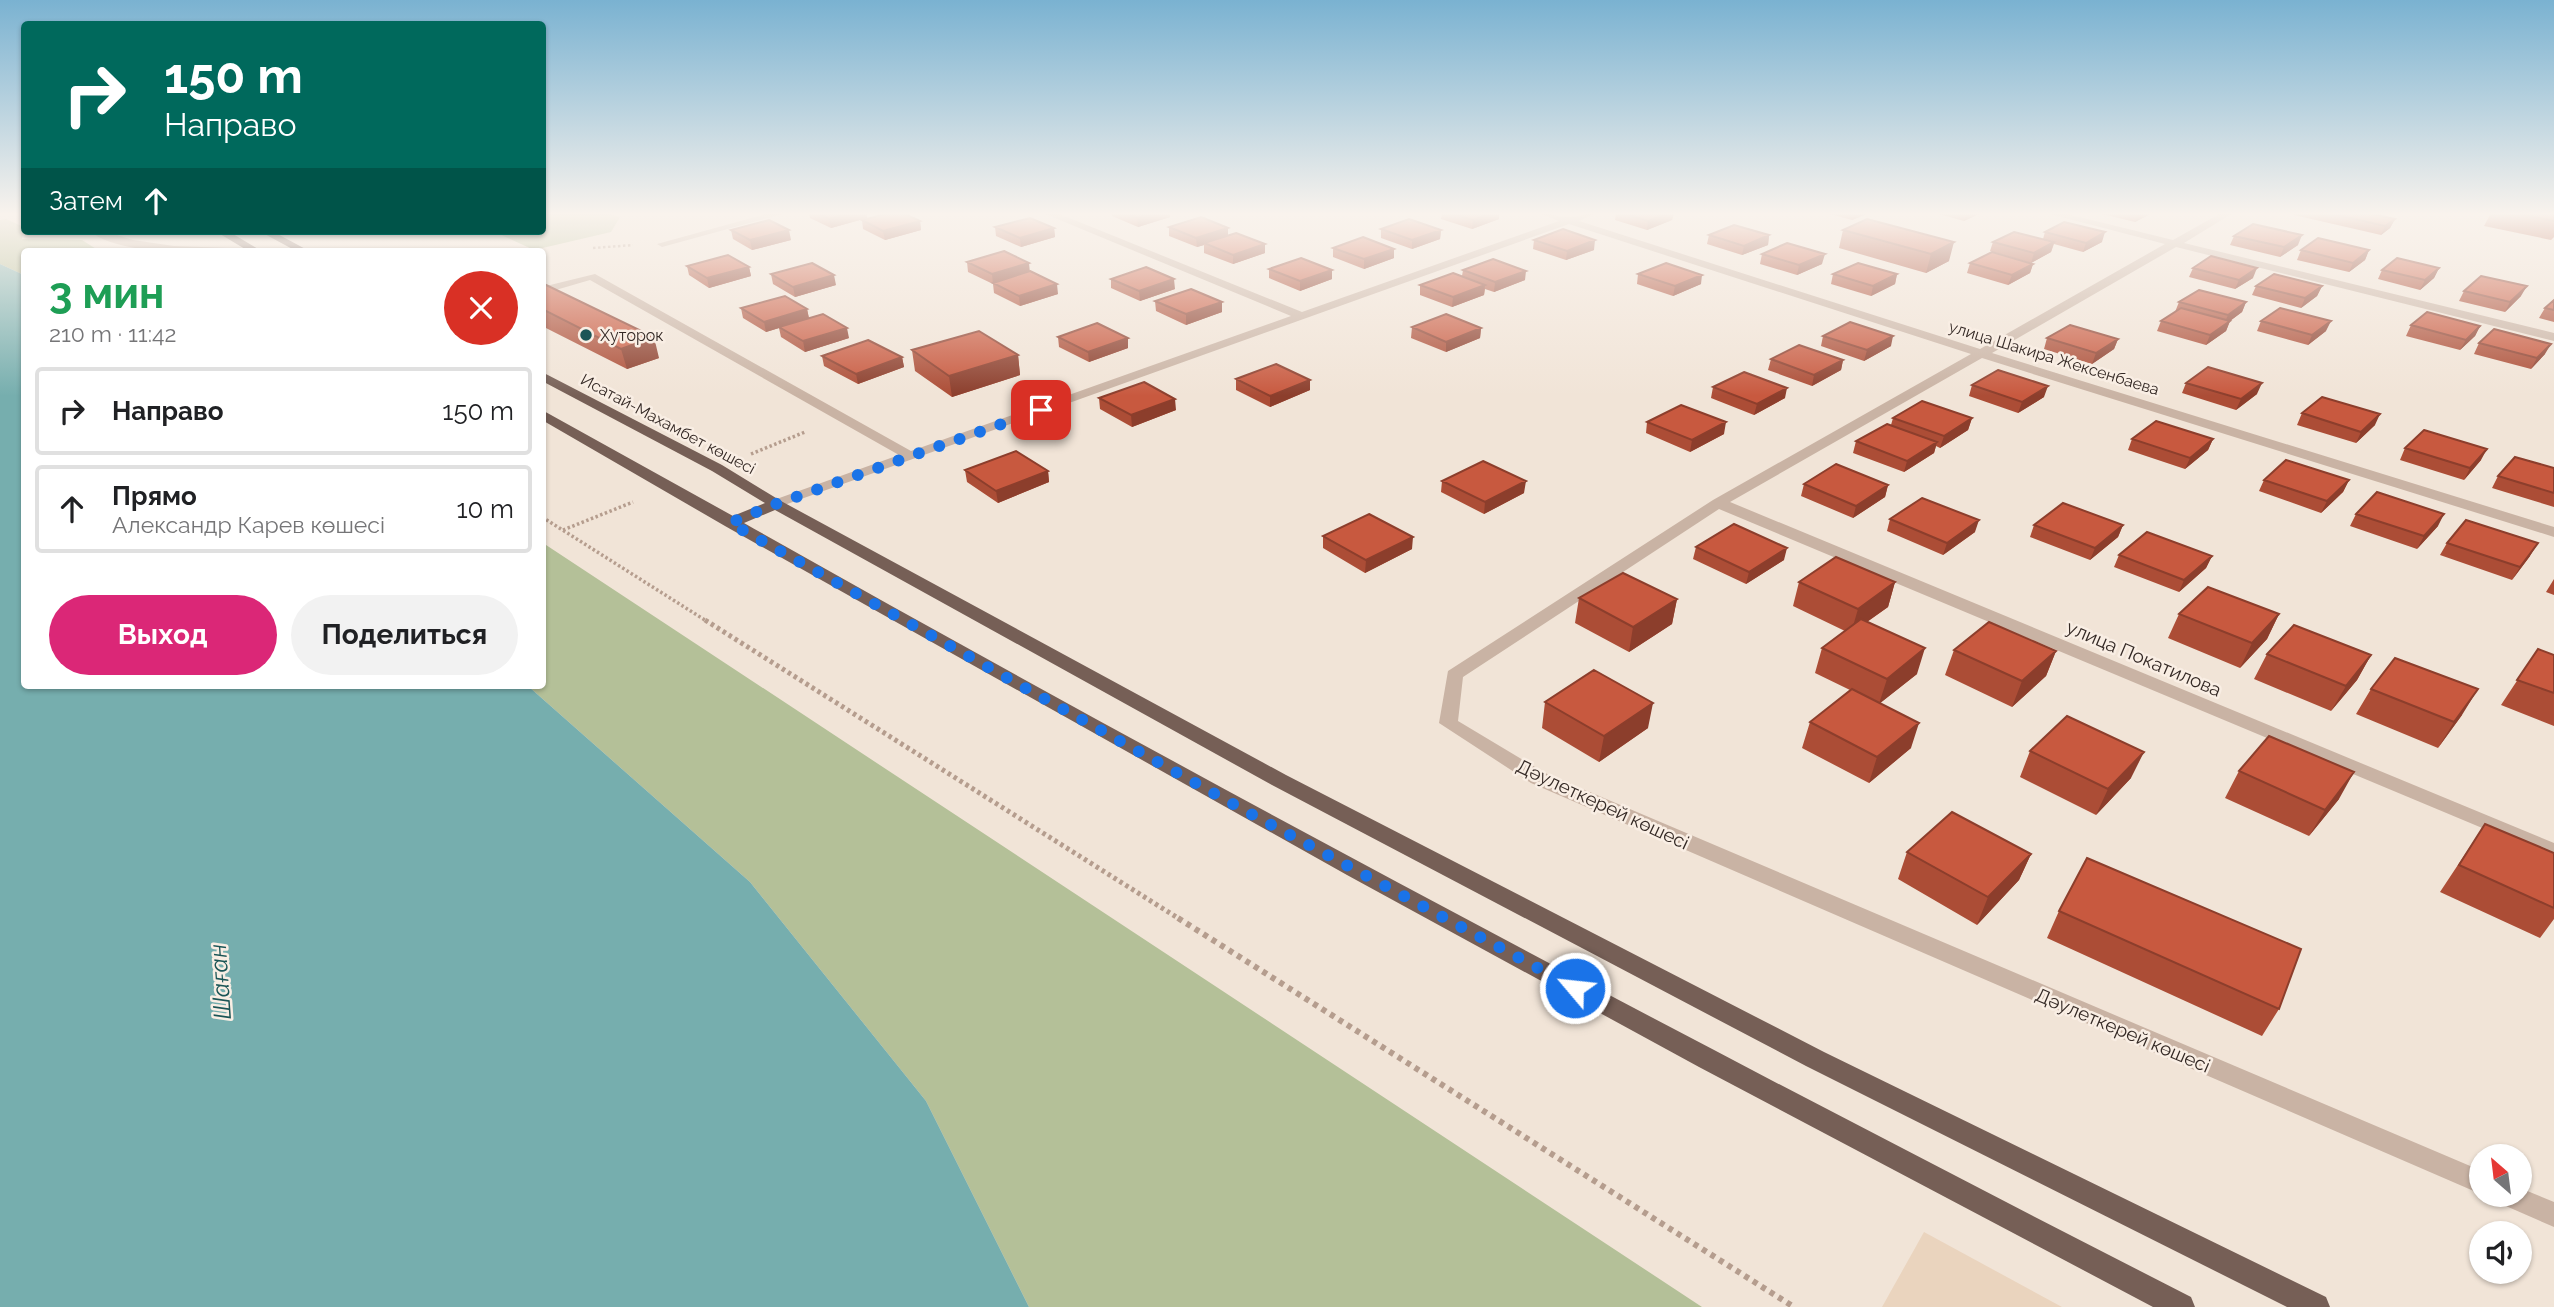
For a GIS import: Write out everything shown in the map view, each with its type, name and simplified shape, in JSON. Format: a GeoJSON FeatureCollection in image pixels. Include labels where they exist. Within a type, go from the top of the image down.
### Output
{"type":"FeatureCollection","features":[{"type":"Feature","properties":{"kind":"main road","name":"Исатай-Махамбет көшесі"},"geometry":{"type":"LineString","coordinates":[[546,378],[716,468],[776,504],[1304,792],[1815,1059],[2316,1307]]}},
{"type":"Feature","properties":{"kind":"main road"},"geometry":{"type":"LineString","coordinates":[[546,416],[730,523],[1240,808],[1778,1098],[2181,1307]]}},
{"type":"Feature","properties":{"kind":"main road"},"geometry":{"type":"LineString","coordinates":[[730,523],[776,504]]}},
{"type":"Feature","properties":{"kind":"street"},"geometry":{"type":"LineString","coordinates":[[1198,274],[1303,317]]}},
{"type":"Feature","properties":{"kind":"street"},"geometry":{"type":"LineString","coordinates":[[776,504],[1422,274]]}},
{"type":"Feature","properties":{"kind":"street","name":"улица Шакира Жексенбаева"},"geometry":{"type":"LineString","coordinates":[[1734,274],[2554,532]]}},
{"type":"Feature","properties":{"kind":"street","name":"Дәулеткерей көшесі"},"geometry":{"type":"LineString","coordinates":[[2119,274],[1718,503],[1454,675],[1448,723],[1538,778],[2469,1178]]}},
{"type":"Feature","properties":{"kind":"street"},"geometry":{"type":"LineString","coordinates":[[2299,274],[2554,337]]}},
{"type":"Feature","properties":{"kind":"street"},"geometry":{"type":"LineString","coordinates":[[546,290],[591,276],[909,456]]}},
{"type":"Feature","properties":{"kind":"street","name":"улица Покатилова"},"geometry":{"type":"LineString","coordinates":[[1718,503],[2554,851]]}},
{"type":"Feature","properties":{"kind":"street"},"geometry":{"type":"LineString","coordinates":[[2532,1205],[2554,1215]]}},
{"type":"Feature","properties":{"kind":"path"},"geometry":{"type":"LineString","coordinates":[[546,520],[1794,1307]]}},
{"type":"Feature","properties":{"kind":"green space"},"geometry":{"type":"Polygon","coordinates":[[[546,545],[1702,1307],[1029,1307],[926,1101],[750,882],[531,689],[546,689],[546,545]]]}},
{"type":"Feature","properties":{"kind":"shaded area"},"geometry":{"type":"Polygon","coordinates":[[[1924,1232],[2062,1307],[1882,1307],[1924,1232]]]}},
{"type":"Feature","properties":{"kind":"water","name":"Шаған"},"geometry":{"type":"Polygon","coordinates":[[[0,274],[21,274],[21,689],[531,689],[750,882],[926,1101],[1029,1307],[0,1307],[0,274]]]}},
{"type":"Feature","properties":{"kind":"building"},"geometry":{"type":"Polygon","coordinates":[[[700,274],[722,274],[707,278],[700,274]]]}},
{"type":"Feature","properties":{"kind":"building"},"geometry":{"type":"Polygon","coordinates":[[[771,274],[832,274],[834,275],[793,287],[771,274]]]}},
{"type":"Feature","properties":{"kind":"building"},"geometry":{"type":"Polygon","coordinates":[[[1021,274],[1036,274],[1057,284],[1019,296],[993,283],[1021,274]]]}},
{"type":"Feature","properties":{"kind":"building"},"geometry":{"type":"Polygon","coordinates":[[[1126,274],[1162,274],[1174,279],[1139,291],[1111,279],[1126,274]]]}},
{"type":"Feature","properties":{"kind":"building"},"geometry":{"type":"Polygon","coordinates":[[[1282,274],[1320,274],[1300,281],[1282,274]]]}},
{"type":"Feature","properties":{"kind":"building"},"geometry":{"type":"Polygon","coordinates":[[[1456,274],[1485,285],[1453,297],[1420,285],[1456,274]]]}},
{"type":"Feature","properties":{"kind":"building"},"geometry":{"type":"Polygon","coordinates":[[[1474,274],[1518,274],[1495,282],[1474,274]]]}},
{"type":"Feature","properties":{"kind":"building"},"geometry":{"type":"Polygon","coordinates":[[[1638,274],[1699,274],[1702,275],[1675,286],[1638,274]]]}},
{"type":"Feature","properties":{"kind":"building"},"geometry":{"type":"Polygon","coordinates":[[[1833,274],[1897,274],[1897,274],[1873,286],[1833,274]]]}},
{"type":"Feature","properties":{"kind":"building"},"geometry":{"type":"Polygon","coordinates":[[[2216,274],[2248,274],[2239,280],[2216,274]]]}},
{"type":"Feature","properties":{"kind":"building"},"geometry":{"type":"Polygon","coordinates":[[[2274,274],[2322,286],[2305,298],[2256,286],[2274,274]]]}},
{"type":"Feature","properties":{"kind":"building"},"geometry":{"type":"Polygon","coordinates":[[[2399,274],[2432,274],[2425,280],[2399,274]]]}},
{"type":"Feature","properties":{"kind":"building"},"geometry":{"type":"Polygon","coordinates":[[[2481,276],[2527,286],[2510,302],[2464,291],[2481,276]]]}},
{"type":"Feature","properties":{"kind":"building"},"geometry":{"type":"Polygon","coordinates":[[[546,285],[654,337],[621,349],[546,311],[546,285]]]}},
{"type":"Feature","properties":{"kind":"building"},"geometry":{"type":"Polygon","coordinates":[[[1191,289],[1222,302],[1186,314],[1155,301],[1191,289]]]}},
{"type":"Feature","properties":{"kind":"building"},"geometry":{"type":"Polygon","coordinates":[[[2199,290],[2246,302],[2228,315],[2179,302],[2199,290]]]}},
{"type":"Feature","properties":{"kind":"building"},"geometry":{"type":"Polygon","coordinates":[[[785,296],[807,309],[764,322],[741,308],[785,296]]]}},
{"type":"Feature","properties":{"kind":"building"},"geometry":{"type":"Polygon","coordinates":[[[2554,300],[2554,310],[2545,308],[2554,300]]]}},
{"type":"Feature","properties":{"kind":"building"},"geometry":{"type":"Polygon","coordinates":[[[2181,308],[2230,321],[2210,335],[2161,321],[2181,308]]]}},
{"type":"Feature","properties":{"kind":"building"},"geometry":{"type":"Polygon","coordinates":[[[2280,308],[2331,321],[2312,335],[2261,321],[2280,308]]]}},
{"type":"Feature","properties":{"kind":"building"},"geometry":{"type":"Polygon","coordinates":[[[2427,312],[2480,326],[2466,340],[2411,325],[2427,312]]]}},
{"type":"Feature","properties":{"kind":"building"},"geometry":{"type":"Polygon","coordinates":[[[823,314],[847,328],[803,341],[779,327],[823,314]]]}},
{"type":"Feature","properties":{"kind":"building"},"geometry":{"type":"Polygon","coordinates":[[[1446,314],[1481,328],[1446,342],[1412,327],[1446,314]]]}},
{"type":"Feature","properties":{"kind":"building"},"geometry":{"type":"Polygon","coordinates":[[[1850,322],[1893,336],[1867,350],[1823,336],[1850,322]]]}},
{"type":"Feature","properties":{"kind":"building"},"geometry":{"type":"Polygon","coordinates":[[[1097,323],[1128,338],[1088,352],[1058,337],[1097,323]]]}},
{"type":"Feature","properties":{"kind":"building"},"geometry":{"type":"Polygon","coordinates":[[[2070,325],[2118,339],[2096,353],[2047,338],[2070,325]]]}},
{"type":"Feature","properties":{"kind":"building"},"geometry":{"type":"Polygon","coordinates":[[[2494,329],[2551,344],[2537,358],[2479,343],[2494,329]]]}},
{"type":"Feature","properties":{"kind":"building"},"geometry":{"type":"Polygon","coordinates":[[[979,331],[1018,355],[949,376],[912,350],[979,331]]]}},
{"type":"Feature","properties":{"kind":"building"},"geometry":{"type":"Polygon","coordinates":[[[868,340],[902,357],[856,374],[822,356],[868,340]]]}},
{"type":"Feature","properties":{"kind":"building"},"geometry":{"type":"Polygon","coordinates":[[[1799,345],[1843,360],[1814,375],[1771,359],[1799,345]]]}},
{"type":"Feature","properties":{"kind":"building"},"geometry":{"type":"Polygon","coordinates":[[[1276,364],[1310,380],[1270,396],[1236,379],[1276,364]]]}},
{"type":"Feature","properties":{"kind":"building"},"geometry":{"type":"Polygon","coordinates":[[[2208,367],[2262,383],[2241,399],[2186,383],[2208,367]]]}},
{"type":"Feature","properties":{"kind":"building"},"geometry":{"type":"Polygon","coordinates":[[[1998,370],[2048,386],[2022,402],[1972,385],[1998,370]]]}},
{"type":"Feature","properties":{"kind":"building"},"geometry":{"type":"Polygon","coordinates":[[[1744,372],[1787,388],[1757,404],[1713,387],[1744,372]]]}},
{"type":"Feature","properties":{"kind":"building"},"geometry":{"type":"Polygon","coordinates":[[[1144,382],[1175,399],[1131,415],[1099,398],[1144,382]]]}},
{"type":"Feature","properties":{"kind":"building"},"geometry":{"type":"Polygon","coordinates":[[[2322,397],[2380,414],[2361,432],[2302,413],[2322,397]]]}},
{"type":"Feature","properties":{"kind":"building"},"geometry":{"type":"Polygon","coordinates":[[[1922,401],[1972,418],[1944,436],[1893,418],[1922,401]]]}},
{"type":"Feature","properties":{"kind":"building"},"geometry":{"type":"Polygon","coordinates":[[[1681,405],[1726,422],[1692,440],[1647,422],[1681,405]]]}},
{"type":"Feature","properties":{"kind":"building"},"geometry":{"type":"Polygon","coordinates":[[[2156,421],[2213,439],[2190,458],[2132,439],[2156,421]]]}},
{"type":"Feature","properties":{"kind":"building"},"geometry":{"type":"Polygon","coordinates":[[[1887,424],[1937,442],[1907,461],[1856,441],[1887,424]]]}},
{"type":"Feature","properties":{"kind":"building"},"geometry":{"type":"Polygon","coordinates":[[[2424,430],[2487,449],[2470,468],[2405,448],[2424,430]]]}},
{"type":"Feature","properties":{"kind":"building"},"geometry":{"type":"Polygon","coordinates":[[[1016,451],[1048,471],[996,491],[965,470],[1016,451]]]}},
{"type":"Feature","properties":{"kind":"building"},"geometry":{"type":"Polygon","coordinates":[[[2515,457],[2554,468],[2554,493],[2498,476],[2515,457]]]}},
{"type":"Feature","properties":{"kind":"building"},"geometry":{"type":"Polygon","coordinates":[[[2286,460],[2349,480],[2327,501],[2264,480],[2286,460]]]}},
{"type":"Feature","properties":{"kind":"building"},"geometry":{"type":"Polygon","coordinates":[[[1483,461],[1526,481],[1485,502],[1442,481],[1483,461]]]}},
{"type":"Feature","properties":{"kind":"building"},"geometry":{"type":"Polygon","coordinates":[[[1836,464],[1888,485],[1856,506],[1804,484],[1836,464]]]}},
{"type":"Feature","properties":{"kind":"building"},"geometry":{"type":"Polygon","coordinates":[[[2377,492],[2444,514],[2424,536],[2356,514],[2377,492]]]}},
{"type":"Feature","properties":{"kind":"building"},"geometry":{"type":"Polygon","coordinates":[[[1922,498],[1979,520],[1947,543],[1890,519],[1922,498]]]}},
{"type":"Feature","properties":{"kind":"building"},"geometry":{"type":"Polygon","coordinates":[[[2063,503],[2123,525],[2095,548],[2034,525],[2063,503]]]}},
{"type":"Feature","properties":{"kind":"building"},"geometry":{"type":"Polygon","coordinates":[[[1369,514],[1413,537],[1366,560],[1323,536],[1369,514]]]}},
{"type":"Feature","properties":{"kind":"building"},"geometry":{"type":"Polygon","coordinates":[[[2466,520],[2538,543],[2520,567],[2447,543],[2466,520]]]}},
{"type":"Feature","properties":{"kind":"building"},"geometry":{"type":"Polygon","coordinates":[[[1734,524],[1787,548],[1749,572],[1696,547],[1734,524]]]}},
{"type":"Feature","properties":{"kind":"building"},"geometry":{"type":"Polygon","coordinates":[[[2147,532],[2212,556],[2184,580],[2119,555],[2147,532]]]}},
{"type":"Feature","properties":{"kind":"building"},"geometry":{"type":"Polygon","coordinates":[[[1836,557],[1895,582],[1858,609],[1799,582],[1836,557]]]}},
{"type":"Feature","properties":{"kind":"building"},"geometry":{"type":"Polygon","coordinates":[[[1623,573],[1677,599],[1633,627],[1579,598],[1623,573]]]}},
{"type":"Feature","properties":{"kind":"building"},"geometry":{"type":"Polygon","coordinates":[[[2208,587],[2279,614],[2252,643],[2179,614],[2208,587]]]}},
{"type":"Feature","properties":{"kind":"building"},"geometry":{"type":"Polygon","coordinates":[[[1861,619],[1925,648],[1887,679],[1822,648],[1861,619]]]}},
{"type":"Feature","properties":{"kind":"building"},"geometry":{"type":"Polygon","coordinates":[[[1989,622],[2056,651],[2022,681],[1954,650],[1989,622]]]}},
{"type":"Feature","properties":{"kind":"building"},"geometry":{"type":"Polygon","coordinates":[[[2294,625],[2371,655],[2346,686],[2267,654],[2294,625]]]}},
{"type":"Feature","properties":{"kind":"building"},"geometry":{"type":"Polygon","coordinates":[[[2538,649],[2554,655],[2554,693],[2517,680],[2538,649]]]}},
{"type":"Feature","properties":{"kind":"building"},"geometry":{"type":"Polygon","coordinates":[[[2395,658],[2478,689],[2454,722],[2371,689],[2395,658]]]}},
{"type":"Feature","properties":{"kind":"building"},"geometry":{"type":"Polygon","coordinates":[[[1594,670],[1653,703],[1604,736],[1545,702],[1594,670]]]}},
{"type":"Feature","properties":{"kind":"building"},"geometry":{"type":"Polygon","coordinates":[[[1852,689],[1919,723],[1877,757],[1810,722],[1852,689]]]}},
{"type":"Feature","properties":{"kind":"building"},"geometry":{"type":"Polygon","coordinates":[[[2067,716],[2144,752],[2108,789],[2030,751],[2067,716]]]}},
{"type":"Feature","properties":{"kind":"building"},"geometry":{"type":"Polygon","coordinates":[[[2269,736],[2354,772],[2325,810],[2239,771],[2269,736]]]}},
{"type":"Feature","properties":{"kind":"building"},"geometry":{"type":"Polygon","coordinates":[[[1952,812],[2031,854],[1988,897],[1907,852],[1952,812]]]}},
{"type":"Feature","properties":{"kind":"building"},"geometry":{"type":"Polygon","coordinates":[[[2485,824],[2554,853],[2554,908],[2459,865],[2485,824]]]}},
{"type":"Feature","properties":{"kind":"building"},"geometry":{"type":"Polygon","coordinates":[[[2087,858],[2301,949],[2279,1009],[2059,911],[2087,858]]]}},
{"type":"Feature","properties":{"kind":"place","name":"Хуторок"},"geometry":{"type":"Point","coordinates":[586,335]}},
{"type":"Feature","properties":{"kind":"route"},"geometry":{"type":"LineString","coordinates":[[1041,410],[776,504],[730,523],[1240,808],[1575,988]]}}]}
